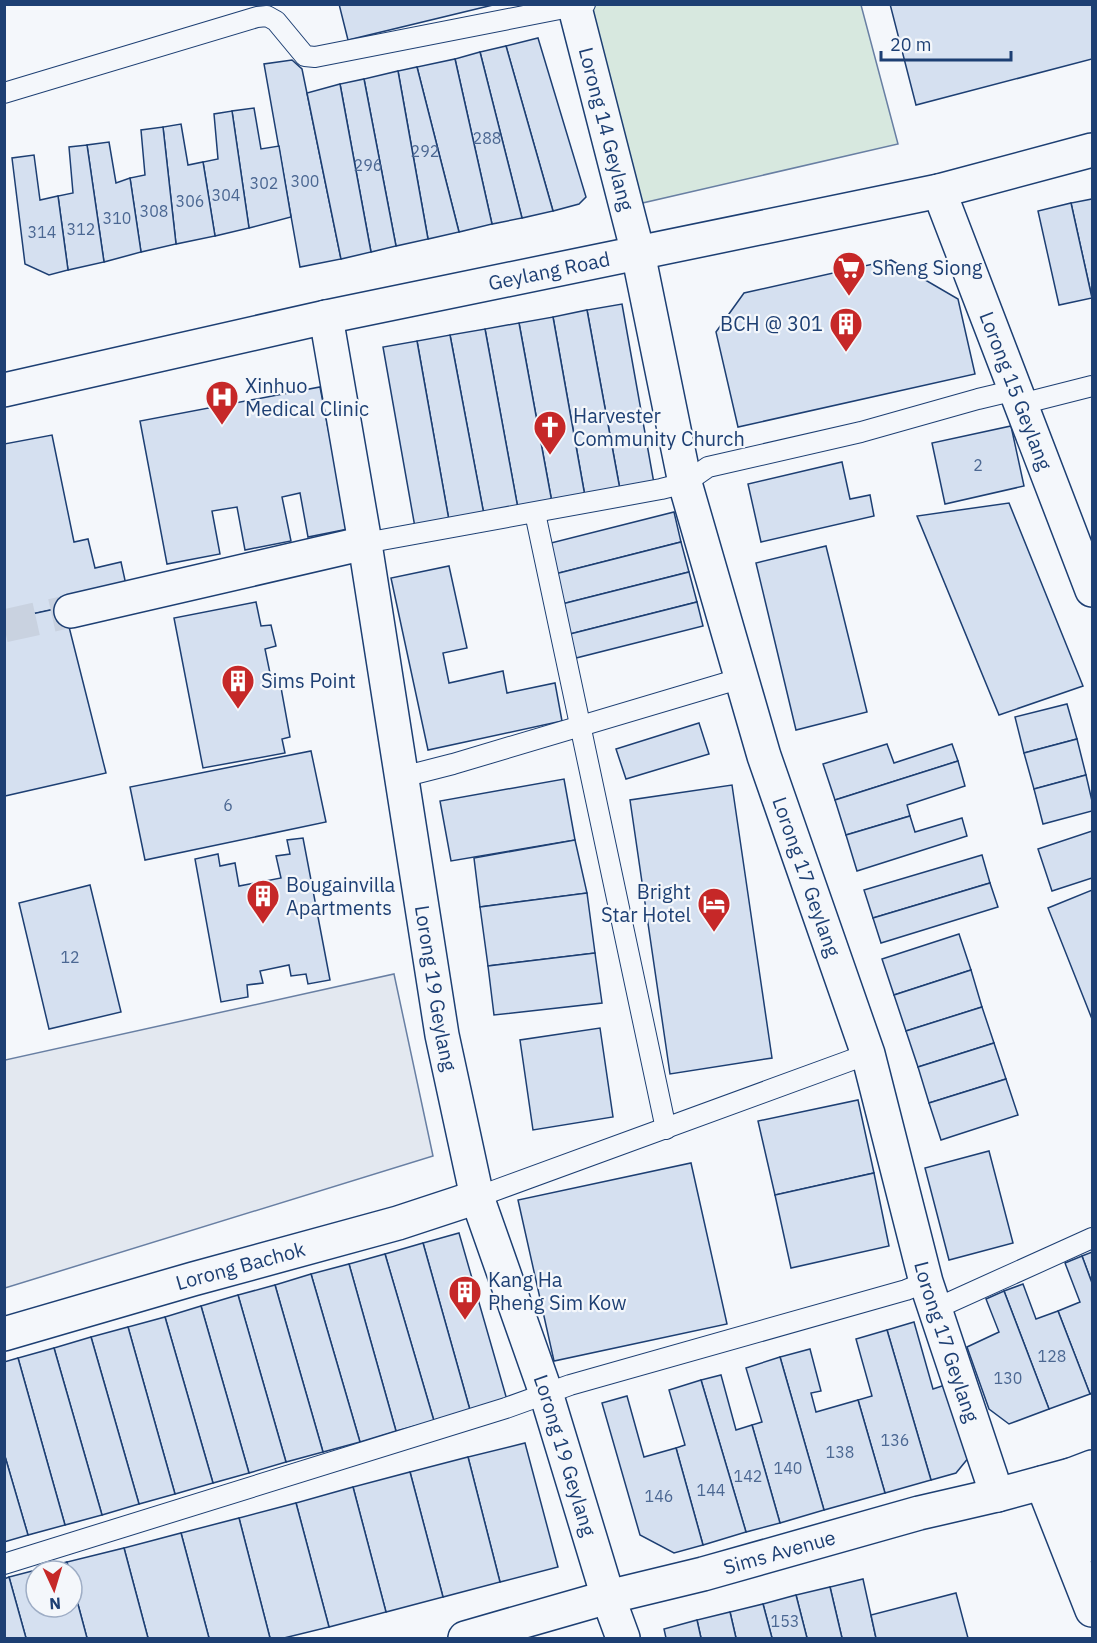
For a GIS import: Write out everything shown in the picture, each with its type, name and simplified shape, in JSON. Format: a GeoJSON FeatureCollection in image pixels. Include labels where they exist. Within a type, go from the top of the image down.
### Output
{"type":"FeatureCollection","features":[{"type":"Feature","properties":{"kind":"street","name":"Lorong 14 Geylang"},"geometry":{"type":"LineString","coordinates":[[578,5],[638,253]]}},
{"type":"Feature","properties":{"kind":"street","name":"Geylang Road"},"geometry":{"type":"LineString","coordinates":[[4,390],[326,317],[939,191],[1092,150]]}},
{"type":"Feature","properties":{"kind":"street","name":"Lorong 15 Geylang"},"geometry":{"type":"LineString","coordinates":[[939,191],[1092,590]]}},
{"type":"Feature","properties":{"kind":"street","name":"Lorong 17 Geylang"},"geometry":{"type":"LineString","coordinates":[[638,253],[685,483],[764,756],[868,1054],[930,1295],[997,1495]]}},
{"type":"Feature","properties":{"kind":"street","name":"Lorong 19 Geylang"},"geometry":{"type":"LineString","coordinates":[[326,317],[365,543],[442,1035],[477,1197],[546,1393],[608,1597],[623,1638]]}},
{"type":"Feature","properties":{"kind":"street"},"geometry":{"type":"LineString","coordinates":[[71,611],[365,543]]}},
{"type":"Feature","properties":{"kind":"street","name":"Lorong Bachok"},"geometry":{"type":"LineString","coordinates":[[4,1334],[398,1223],[477,1197]]}},
{"type":"Feature","properties":{"kind":"street"},"geometry":{"type":"LineString","coordinates":[[1068,1475],[1092,1545]]}},
{"type":"Feature","properties":{"kind":"street"},"geometry":{"type":"LineString","coordinates":[[1068,1475],[1092,1610]]}},
{"type":"Feature","properties":{"kind":"street","name":"Sims Avenue"},"geometry":{"type":"LineString","coordinates":[[465,1638],[608,1597],[703,1574],[919,1513],[997,1495],[1068,1475]]}},
{"type":"Feature","properties":{"kind":"lane"},"geometry":{"type":"LineString","coordinates":[[4,93],[257,17],[267,16],[276,21],[305,57],[315,57],[578,5]]}},
{"type":"Feature","properties":{"kind":"lane"},"geometry":{"type":"LineString","coordinates":[[365,543],[661,489],[685,483],[708,467],[861,432],[978,399],[1019,397],[1092,386]]}},
{"type":"Feature","properties":{"kind":"lane"},"geometry":{"type":"LineString","coordinates":[[535,513],[666,1129]]}},
{"type":"Feature","properties":{"kind":"lane"},"geometry":{"type":"LineString","coordinates":[[402,777],[742,678]]}},
{"type":"Feature","properties":{"kind":"lane"},"geometry":{"type":"LineString","coordinates":[[477,1197],[868,1054]]}},
{"type":"Feature","properties":{"kind":"lane"},"geometry":{"type":"LineString","coordinates":[[4,1564],[546,1393],[906,1290],[930,1295],[1092,1238]]}},
{"type":"Feature","properties":{"kind":"shaded area"},"geometry":{"type":"Polygon","coordinates":[[[585,4],[861,5],[898,144],[625,207],[585,4]]]}},
{"type":"Feature","properties":{"kind":"shaded area"},"geometry":{"type":"Polygon","coordinates":[[[394,974],[433,1156],[5,1288],[5,1060],[394,974]]]}},
{"type":"Feature","properties":{"kind":"building"},"geometry":{"type":"Polygon","coordinates":[[[339,4],[497,4],[348,40],[339,4]]]}},
{"type":"Feature","properties":{"kind":"building"},"geometry":{"type":"Polygon","coordinates":[[[890,4],[1092,4],[1092,59],[916,105],[890,4]]]}},
{"type":"Feature","properties":{"kind":"building"},"geometry":{"type":"Polygon","coordinates":[[[538,38],[586,197],[579,204],[553,211],[506,46],[538,38]]]}},
{"type":"Feature","properties":{"kind":"building"},"geometry":{"type":"Polygon","coordinates":[[[506,46],[553,211],[522,218],[480,52],[506,46]]]}},
{"type":"Feature","properties":{"kind":"building"},"geometry":{"type":"Polygon","coordinates":[[[480,52],[522,218],[492,224],[455,59],[480,52]]]}},
{"type":"Feature","properties":{"kind":"building"},"geometry":{"type":"Polygon","coordinates":[[[455,59],[492,224],[459,232],[417,67],[455,59]]]}},
{"type":"Feature","properties":{"kind":"building"},"geometry":{"type":"Polygon","coordinates":[[[292,60],[302,69],[341,259],[300,267],[264,64],[292,60]]]}},
{"type":"Feature","properties":{"kind":"building"},"geometry":{"type":"Polygon","coordinates":[[[417,67],[459,232],[428,239],[398,71],[417,67]]]}},
{"type":"Feature","properties":{"kind":"building"},"geometry":{"type":"Polygon","coordinates":[[[398,71],[428,239],[396,246],[364,79],[398,71]]]}},
{"type":"Feature","properties":{"kind":"building"},"geometry":{"type":"Polygon","coordinates":[[[364,79],[396,246],[371,252],[340,84],[364,79]]]}},
{"type":"Feature","properties":{"kind":"building"},"geometry":{"type":"Polygon","coordinates":[[[340,84],[371,252],[341,259],[307,93],[340,84]]]}},
{"type":"Feature","properties":{"kind":"building"},"geometry":{"type":"Polygon","coordinates":[[[254,108],[261,149],[279,146],[291,217],[249,228],[232,111],[254,108]]]}},
{"type":"Feature","properties":{"kind":"building"},"geometry":{"type":"Polygon","coordinates":[[[232,111],[249,228],[215,236],[203,162],[218,159],[214,114],[232,111]]]}},
{"type":"Feature","properties":{"kind":"building"},"geometry":{"type":"Polygon","coordinates":[[[181,124],[188,165],[203,162],[215,236],[176,244],[163,127],[181,124]]]}},
{"type":"Feature","properties":{"kind":"building"},"geometry":{"type":"Polygon","coordinates":[[[163,127],[176,244],[141,252],[130,178],[145,175],[141,130],[163,127]]]}},
{"type":"Feature","properties":{"kind":"building"},"geometry":{"type":"Polygon","coordinates":[[[109,142],[116,183],[130,178],[141,252],[104,262],[87,145],[109,142]]]}},
{"type":"Feature","properties":{"kind":"building"},"geometry":{"type":"Polygon","coordinates":[[[87,145],[104,262],[68,270],[58,196],[73,193],[69,147],[87,145]]]}},
{"type":"Feature","properties":{"kind":"building"},"geometry":{"type":"Polygon","coordinates":[[[34,155],[40,200],[58,196],[68,270],[49,275],[25,264],[12,158],[34,155]]]}},
{"type":"Feature","properties":{"kind":"building"},"geometry":{"type":"Polygon","coordinates":[[[1092,199],[1092,298],[1071,203],[1092,199]]]}},
{"type":"Feature","properties":{"kind":"building"},"geometry":{"type":"Polygon","coordinates":[[[1071,203],[1092,298],[1059,305],[1038,211],[1071,203]]]}},
{"type":"Feature","properties":{"kind":"building","name":"BCH @ 301"},"geometry":{"type":"Polygon","coordinates":[[[891,260],[958,299],[975,374],[738,427],[716,332],[744,293],[891,260]]]}},
{"type":"Feature","properties":{"kind":"building"},"geometry":{"type":"Polygon","coordinates":[[[622,304],[655,489],[621,495],[587,310],[622,304]]]}},
{"type":"Feature","properties":{"kind":"building"},"geometry":{"type":"Polygon","coordinates":[[[587,310],[621,495],[586,502],[553,317],[587,310]]]}},
{"type":"Feature","properties":{"kind":"building"},"geometry":{"type":"Polygon","coordinates":[[[553,317],[586,502],[553,508],[519,323],[553,317]]]}},
{"type":"Feature","properties":{"kind":"building"},"geometry":{"type":"Polygon","coordinates":[[[519,323],[553,508],[519,514],[485,329],[519,323]]]}},
{"type":"Feature","properties":{"kind":"building"},"geometry":{"type":"Polygon","coordinates":[[[485,329],[519,514],[485,520],[450,335],[485,329]]]}},
{"type":"Feature","properties":{"kind":"building"},"geometry":{"type":"Polygon","coordinates":[[[450,335],[485,520],[450,526],[417,341],[450,335]]]}},
{"type":"Feature","properties":{"kind":"building"},"geometry":{"type":"Polygon","coordinates":[[[417,341],[450,526],[416,533],[383,347],[417,341]]]}},
{"type":"Feature","properties":{"kind":"building"},"geometry":{"type":"Polygon","coordinates":[[[320,387],[348,529],[308,537],[300,493],[282,497],[291,541],[245,550],[237,507],[212,511],[220,554],[167,564],[140,421],[320,387]]]}},
{"type":"Feature","properties":{"kind":"building"},"geometry":{"type":"Polygon","coordinates":[[[1011,426],[1024,486],[945,504],[932,443],[1011,426]]]}},
{"type":"Feature","properties":{"kind":"building"},"geometry":{"type":"Polygon","coordinates":[[[52,435],[74,542],[88,539],[95,568],[121,562],[128,594],[4,620],[4,444],[52,435]]]}},
{"type":"Feature","properties":{"kind":"building"},"geometry":{"type":"Polygon","coordinates":[[[842,462],[850,499],[870,495],[874,516],[761,542],[748,484],[842,462]]]}},
{"type":"Feature","properties":{"kind":"building"},"geometry":{"type":"Polygon","coordinates":[[[1009,503],[1083,686],[999,715],[917,516],[1009,503]]]}},
{"type":"Feature","properties":{"kind":"building"},"geometry":{"type":"Polygon","coordinates":[[[674,512],[681,542],[555,574],[547,544],[674,512]]]}},
{"type":"Feature","properties":{"kind":"building"},"geometry":{"type":"Polygon","coordinates":[[[681,542],[689,572],[562,604],[555,574],[681,542]]]}},
{"type":"Feature","properties":{"kind":"building"},"geometry":{"type":"Polygon","coordinates":[[[826,546],[867,712],[796,730],[756,563],[826,546]]]}},
{"type":"Feature","properties":{"kind":"building"},"geometry":{"type":"Polygon","coordinates":[[[449,566],[467,648],[443,653],[449,683],[503,671],[507,693],[555,683],[562,721],[428,750],[391,578],[449,566]]]}},
{"type":"Feature","properties":{"kind":"building"},"geometry":{"type":"Polygon","coordinates":[[[689,572],[697,602],[570,634],[562,604],[689,572]]]}},
{"type":"Feature","properties":{"kind":"building","name":"Sims Point"},"geometry":{"type":"Polygon","coordinates":[[[256,602],[261,626],[271,625],[276,646],[265,649],[272,683],[280,682],[290,737],[282,739],[285,753],[203,768],[174,618],[256,602]]]}},
{"type":"Feature","properties":{"kind":"building"},"geometry":{"type":"Polygon","coordinates":[[[697,602],[703,626],[576,658],[570,634],[697,602]]]}},
{"type":"Feature","properties":{"kind":"building"},"geometry":{"type":"Polygon","coordinates":[[[64,607],[106,773],[5,796],[4,620],[64,607]]]}},
{"type":"Feature","properties":{"kind":"building"},"geometry":{"type":"Polygon","coordinates":[[[1067,704],[1077,739],[1024,753],[1015,717],[1067,704]]]}},
{"type":"Feature","properties":{"kind":"building"},"geometry":{"type":"Polygon","coordinates":[[[699,723],[709,754],[626,779],[616,749],[699,723]]]}},
{"type":"Feature","properties":{"kind":"building"},"geometry":{"type":"Polygon","coordinates":[[[1077,739],[1086,775],[1034,789],[1024,753],[1077,739]]]}},
{"type":"Feature","properties":{"kind":"building"},"geometry":{"type":"Polygon","coordinates":[[[887,744],[894,763],[952,744],[958,761],[835,800],[823,764],[887,744]]]}},
{"type":"Feature","properties":{"kind":"building"},"geometry":{"type":"Polygon","coordinates":[[[311,751],[326,822],[145,860],[130,787],[311,751]]]}},
{"type":"Feature","properties":{"kind":"building"},"geometry":{"type":"Polygon","coordinates":[[[958,761],[965,786],[907,805],[910,816],[846,835],[835,800],[958,761]]]}},
{"type":"Feature","properties":{"kind":"building"},"geometry":{"type":"Polygon","coordinates":[[[1086,775],[1092,811],[1043,824],[1034,789],[1086,775]]]}},
{"type":"Feature","properties":{"kind":"building"},"geometry":{"type":"Polygon","coordinates":[[[564,779],[575,840],[451,861],[440,801],[564,779]]]}},
{"type":"Feature","properties":{"kind":"building"},"geometry":{"type":"Polygon","coordinates":[[[732,785],[772,1058],[670,1074],[630,800],[732,785]]]}},
{"type":"Feature","properties":{"kind":"building"},"geometry":{"type":"Polygon","coordinates":[[[910,816],[915,832],[962,818],[967,836],[857,871],[846,835],[910,816]]]}},
{"type":"Feature","properties":{"kind":"building"},"geometry":{"type":"Polygon","coordinates":[[[1092,831],[1092,878],[1052,891],[1038,849],[1092,831]]]}},
{"type":"Feature","properties":{"kind":"building","name":"Bougainvilla Apartments"},"geometry":{"type":"Polygon","coordinates":[[[303,838],[330,980],[308,984],[306,974],[291,976],[289,965],[260,971],[263,983],[247,985],[248,997],[221,1002],[195,859],[218,854],[220,866],[235,863],[239,886],[281,878],[276,856],[290,854],[287,840],[303,838]]]}},
{"type":"Feature","properties":{"kind":"building"},"geometry":{"type":"Polygon","coordinates":[[[575,840],[587,893],[480,907],[474,858],[575,840]]]}},
{"type":"Feature","properties":{"kind":"building"},"geometry":{"type":"Polygon","coordinates":[[[982,855],[990,883],[873,918],[864,890],[982,855]]]}},
{"type":"Feature","properties":{"kind":"building"},"geometry":{"type":"Polygon","coordinates":[[[990,883],[998,907],[881,943],[873,918],[990,883]]]}},
{"type":"Feature","properties":{"kind":"building"},"geometry":{"type":"Polygon","coordinates":[[[90,885],[121,1012],[49,1029],[19,903],[90,885]]]}},
{"type":"Feature","properties":{"kind":"building"},"geometry":{"type":"Polygon","coordinates":[[[1092,890],[1092,1019],[1048,908],[1092,890]]]}},
{"type":"Feature","properties":{"kind":"building"},"geometry":{"type":"Polygon","coordinates":[[[587,893],[595,953],[488,966],[480,907],[587,893]]]}},
{"type":"Feature","properties":{"kind":"building"},"geometry":{"type":"Polygon","coordinates":[[[959,934],[971,970],[894,995],[882,959],[959,934]]]}},
{"type":"Feature","properties":{"kind":"building"},"geometry":{"type":"Polygon","coordinates":[[[595,953],[602,1003],[494,1015],[488,966],[595,953]]]}},
{"type":"Feature","properties":{"kind":"building"},"geometry":{"type":"Polygon","coordinates":[[[971,970],[982,1007],[906,1031],[894,995],[971,970]]]}},
{"type":"Feature","properties":{"kind":"building"},"geometry":{"type":"Polygon","coordinates":[[[982,1007],[994,1043],[918,1067],[906,1031],[982,1007]]]}},
{"type":"Feature","properties":{"kind":"building"},"geometry":{"type":"Polygon","coordinates":[[[600,1028],[613,1117],[533,1130],[520,1040],[600,1028]]]}},
{"type":"Feature","properties":{"kind":"building"},"geometry":{"type":"Polygon","coordinates":[[[994,1043],[1006,1079],[929,1103],[918,1067],[994,1043]]]}},
{"type":"Feature","properties":{"kind":"building"},"geometry":{"type":"Polygon","coordinates":[[[1006,1079],[1018,1115],[941,1140],[929,1103],[1006,1079]]]}},
{"type":"Feature","properties":{"kind":"building"},"geometry":{"type":"Polygon","coordinates":[[[858,1100],[874,1173],[775,1195],[758,1121],[858,1100]]]}},
{"type":"Feature","properties":{"kind":"building"},"geometry":{"type":"Polygon","coordinates":[[[989,1151],[1013,1243],[949,1260],[925,1168],[989,1151]]]}},
{"type":"Feature","properties":{"kind":"building"},"geometry":{"type":"Polygon","coordinates":[[[691,1163],[727,1324],[554,1361],[518,1200],[691,1163]]]}},
{"type":"Feature","properties":{"kind":"building"},"geometry":{"type":"Polygon","coordinates":[[[874,1173],[889,1246],[791,1268],[775,1195],[874,1173]]]}},
{"type":"Feature","properties":{"kind":"building","name":"Kang Ha Pheng Sim Kow"},"geometry":{"type":"Polygon","coordinates":[[[459,1233],[507,1400],[470,1410],[423,1243],[459,1233]]]}},
{"type":"Feature","properties":{"kind":"building"},"geometry":{"type":"Polygon","coordinates":[[[423,1243],[470,1410],[434,1421],[385,1254],[423,1243]]]}},
{"type":"Feature","properties":{"kind":"building"},"geometry":{"type":"Polygon","coordinates":[[[1092,1252],[1092,1283],[1082,1256],[1092,1252]]]}},
{"type":"Feature","properties":{"kind":"building"},"geometry":{"type":"Polygon","coordinates":[[[385,1254],[434,1421],[396,1431],[349,1264],[385,1254]]]}},
{"type":"Feature","properties":{"kind":"building"},"geometry":{"type":"Polygon","coordinates":[[[1082,1256],[1092,1283],[1092,1393],[1090,1394],[1058,1311],[1080,1302],[1065,1263],[1082,1256]]]}},
{"type":"Feature","properties":{"kind":"building"},"geometry":{"type":"Polygon","coordinates":[[[349,1264],[396,1431],[360,1442],[311,1274],[349,1264]]]}},
{"type":"Feature","properties":{"kind":"building"},"geometry":{"type":"Polygon","coordinates":[[[311,1274],[360,1442],[323,1452],[275,1285],[311,1274]]]}},
{"type":"Feature","properties":{"kind":"building"},"geometry":{"type":"Polygon","coordinates":[[[1023,1284],[1036,1319],[1058,1311],[1090,1394],[1049,1409],[1004,1291],[1023,1284]]]}},
{"type":"Feature","properties":{"kind":"building"},"geometry":{"type":"Polygon","coordinates":[[[275,1285],[323,1452],[286,1462],[238,1295],[275,1285]]]}},
{"type":"Feature","properties":{"kind":"building"},"geometry":{"type":"Polygon","coordinates":[[[1004,1291],[1049,1409],[1009,1424],[989,1409],[967,1347],[999,1332],[986,1299],[1004,1291]]]}},
{"type":"Feature","properties":{"kind":"building"},"geometry":{"type":"Polygon","coordinates":[[[238,1295],[286,1462],[249,1473],[201,1306],[238,1295]]]}},
{"type":"Feature","properties":{"kind":"building"},"geometry":{"type":"Polygon","coordinates":[[[201,1306],[249,1473],[213,1483],[165,1317],[201,1306]]]}},
{"type":"Feature","properties":{"kind":"building"},"geometry":{"type":"Polygon","coordinates":[[[165,1317],[213,1483],[175,1494],[128,1327],[165,1317]]]}},
{"type":"Feature","properties":{"kind":"building"},"geometry":{"type":"Polygon","coordinates":[[[914,1322],[933,1389],[954,1382],[974,1451],[956,1473],[931,1480],[887,1330],[914,1322]]]}},
{"type":"Feature","properties":{"kind":"building"},"geometry":{"type":"Polygon","coordinates":[[[128,1327],[175,1494],[139,1504],[91,1337],[128,1327]]]}},
{"type":"Feature","properties":{"kind":"building"},"geometry":{"type":"Polygon","coordinates":[[[887,1330],[931,1480],[885,1493],[858,1400],[872,1396],[856,1339],[887,1330]]]}},
{"type":"Feature","properties":{"kind":"building"},"geometry":{"type":"Polygon","coordinates":[[[91,1337],[139,1504],[102,1515],[54,1348],[91,1337]]]}},
{"type":"Feature","properties":{"kind":"building"},"geometry":{"type":"Polygon","coordinates":[[[54,1348],[102,1515],[65,1525],[18,1358],[54,1348]]]}},
{"type":"Feature","properties":{"kind":"building"},"geometry":{"type":"Polygon","coordinates":[[[810,1349],[821,1391],[811,1393],[816,1412],[858,1400],[885,1493],[824,1510],[780,1357],[810,1349]]]}},
{"type":"Feature","properties":{"kind":"building"},"geometry":{"type":"Polygon","coordinates":[[[780,1357],[824,1510],[780,1523],[752,1425],[762,1422],[746,1368],[780,1357]]]}},
{"type":"Feature","properties":{"kind":"building"},"geometry":{"type":"Polygon","coordinates":[[[18,1358],[65,1525],[28,1535],[4,1453],[4,1362],[18,1358]]]}},
{"type":"Feature","properties":{"kind":"building"},"geometry":{"type":"Polygon","coordinates":[[[721,1375],[736,1430],[752,1425],[780,1523],[746,1532],[701,1380],[721,1375]]]}},
{"type":"Feature","properties":{"kind":"building"},"geometry":{"type":"Polygon","coordinates":[[[701,1380],[746,1532],[703,1545],[676,1448],[685,1445],[669,1390],[701,1380]]]}},
{"type":"Feature","properties":{"kind":"building"},"geometry":{"type":"Polygon","coordinates":[[[627,1396],[644,1457],[676,1448],[703,1545],[674,1553],[640,1535],[602,1403],[627,1396]]]}},
{"type":"Feature","properties":{"kind":"building"},"geometry":{"type":"Polygon","coordinates":[[[525,1443],[558,1567],[500,1582],[468,1457],[525,1443]]]}},
{"type":"Feature","properties":{"kind":"building"},"geometry":{"type":"Polygon","coordinates":[[[4,1453],[28,1535],[4,1542],[4,1453]]]}},
{"type":"Feature","properties":{"kind":"building"},"geometry":{"type":"Polygon","coordinates":[[[468,1457],[500,1582],[443,1597],[410,1472],[468,1457]]]}},
{"type":"Feature","properties":{"kind":"building"},"geometry":{"type":"Polygon","coordinates":[[[410,1472],[443,1597],[386,1612],[353,1487],[410,1472]]]}},
{"type":"Feature","properties":{"kind":"building"},"geometry":{"type":"Polygon","coordinates":[[[353,1487],[386,1612],[329,1627],[296,1503],[353,1487]]]}},
{"type":"Feature","properties":{"kind":"building"},"geometry":{"type":"Polygon","coordinates":[[[296,1503],[329,1627],[284,1638],[270,1638],[239,1518],[296,1503]]]}},
{"type":"Feature","properties":{"kind":"building"},"geometry":{"type":"Polygon","coordinates":[[[239,1518],[270,1638],[209,1638],[181,1533],[239,1518]]]}},
{"type":"Feature","properties":{"kind":"building"},"geometry":{"type":"Polygon","coordinates":[[[181,1533],[209,1638],[148,1638],[124,1548],[181,1533]]]}},
{"type":"Feature","properties":{"kind":"building"},"geometry":{"type":"Polygon","coordinates":[[[124,1548],[148,1638],[87,1638],[82,1619],[84,1619],[84,1559],[79,1559],[124,1548]]]}},
{"type":"Feature","properties":{"kind":"building"},"geometry":{"type":"Polygon","coordinates":[[[24,1573],[24,1619],[82,1619],[87,1638],[26,1638],[9,1577],[24,1573]]]}},
{"type":"Feature","properties":{"kind":"building"},"geometry":{"type":"Polygon","coordinates":[[[9,1577],[26,1638],[4,1638],[4,1579],[9,1577]]]}},
{"type":"Feature","properties":{"kind":"building"},"geometry":{"type":"Polygon","coordinates":[[[863,1579],[876,1638],[842,1638],[830,1587],[863,1579]]]}},
{"type":"Feature","properties":{"kind":"building"},"geometry":{"type":"Polygon","coordinates":[[[830,1587],[842,1638],[807,1638],[796,1595],[830,1587]]]}},
{"type":"Feature","properties":{"kind":"building"},"geometry":{"type":"Polygon","coordinates":[[[956,1593],[968,1638],[876,1638],[871,1615],[956,1593]]]}},
{"type":"Feature","properties":{"kind":"building"},"geometry":{"type":"Polygon","coordinates":[[[796,1595],[807,1638],[772,1638],[763,1604],[796,1595]]]}},
{"type":"Feature","properties":{"kind":"building"},"geometry":{"type":"Polygon","coordinates":[[[763,1604],[772,1638],[736,1638],[730,1612],[763,1604]]]}},
{"type":"Feature","properties":{"kind":"building"},"geometry":{"type":"Polygon","coordinates":[[[730,1612],[736,1638],[701,1638],[697,1620],[730,1612]]]}},
{"type":"Feature","properties":{"kind":"building"},"geometry":{"type":"Polygon","coordinates":[[[697,1620],[701,1638],[666,1638],[664,1629],[697,1620]]]}},
{"type":"Feature","properties":{"kind":"tunnel"},"geometry":{"type":"LineString","coordinates":[[4,626],[71,611]]}},
{"type":"Feature","properties":{"kind":"place","name":"Sheng Siong"},"geometry":{"type":"Point","coordinates":[849,297]}},
{"type":"Feature","properties":{"kind":"place","name":"BCH @ 301"},"geometry":{"type":"Point","coordinates":[846,353]}},
{"type":"Feature","properties":{"kind":"place","name":"Xinhuo Medical Clinic"},"geometry":{"type":"Point","coordinates":[222,426]}},
{"type":"Feature","properties":{"kind":"place","name":"Harvester Community Church"},"geometry":{"type":"Point","coordinates":[550,456]}},
{"type":"Feature","properties":{"kind":"place","name":"Sims Point"},"geometry":{"type":"Point","coordinates":[238,710]}},
{"type":"Feature","properties":{"kind":"place","name":"Bougainvilla Apartments"},"geometry":{"type":"Point","coordinates":[263,925]}},
{"type":"Feature","properties":{"kind":"place","name":"Bright Star Hotel"},"geometry":{"type":"Point","coordinates":[714,933]}},
{"type":"Feature","properties":{"kind":"place","name":"Kang Ha Pheng Sim Kow"},"geometry":{"type":"Point","coordinates":[465,1321]}}]}
